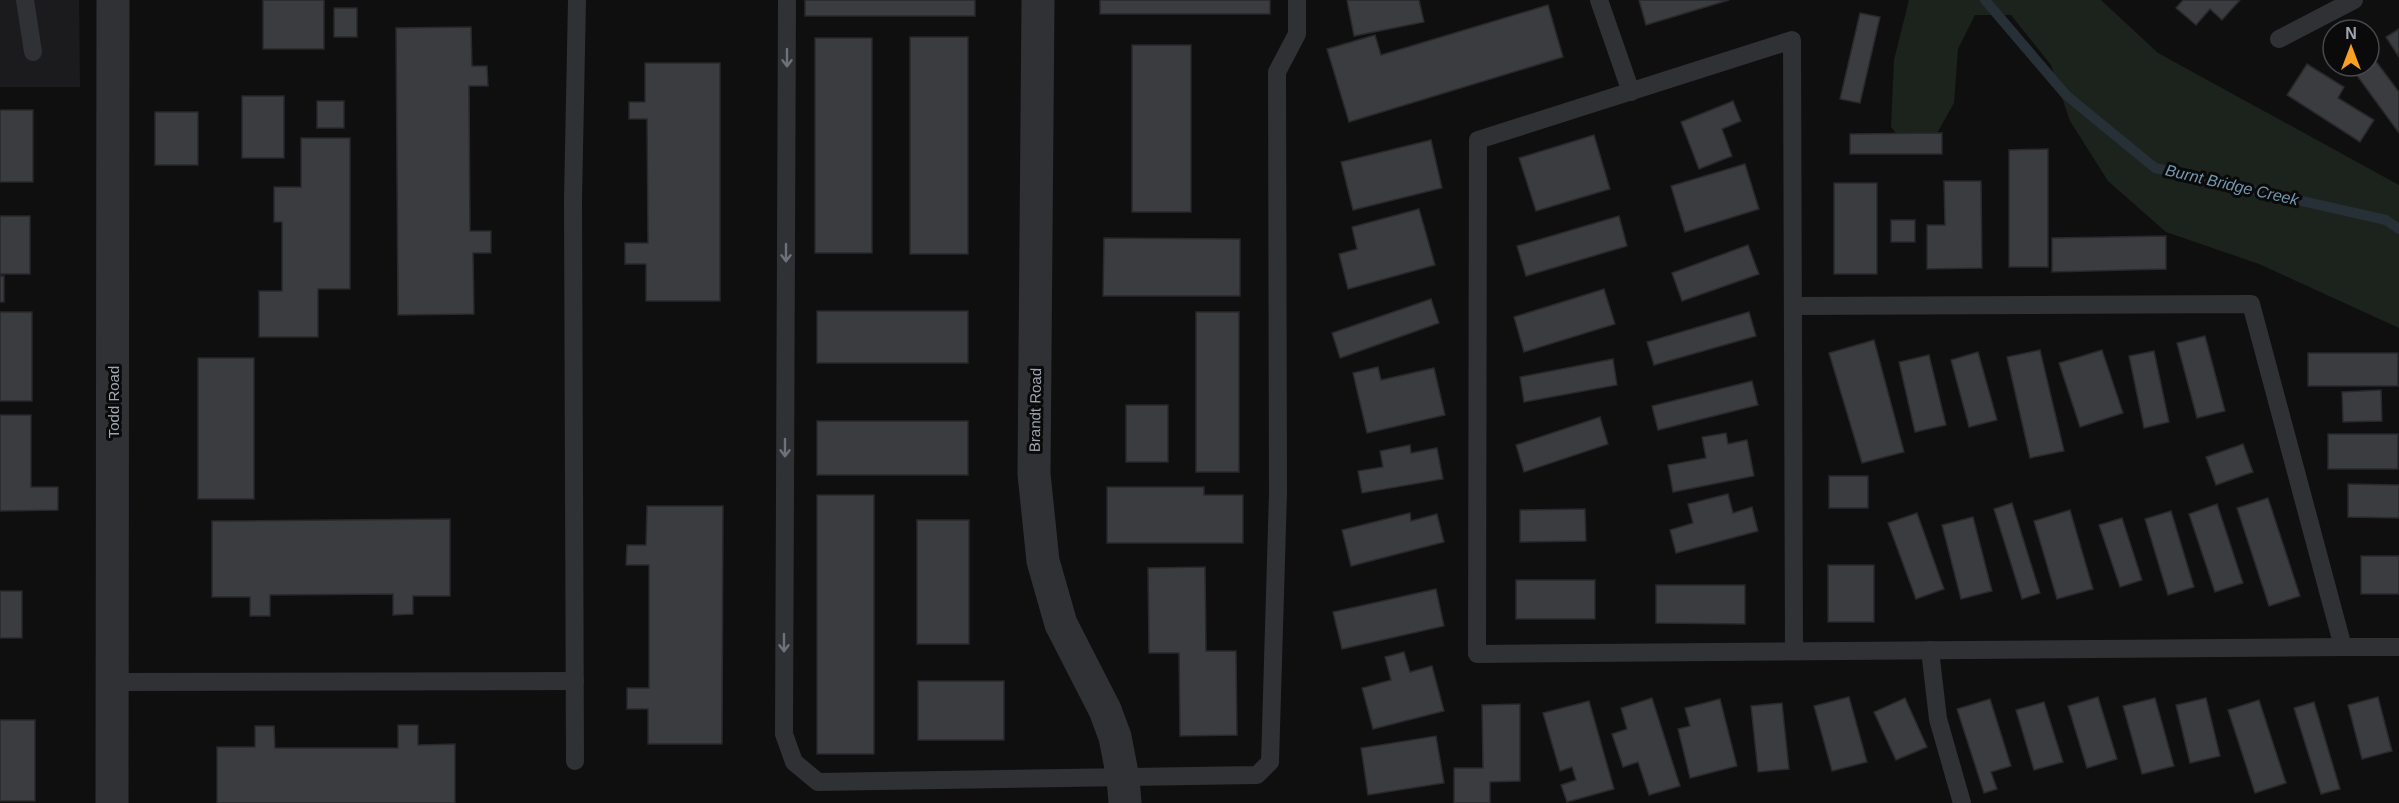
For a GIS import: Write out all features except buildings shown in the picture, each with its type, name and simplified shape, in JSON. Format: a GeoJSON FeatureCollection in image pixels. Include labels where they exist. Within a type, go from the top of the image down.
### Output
{"type":"FeatureCollection","features":[{"type":"Feature","properties":{"kind":"street","name":"Todd Road"},"geometry":{"type":"LineString","coordinates":[[112,803],[113,0]]}},
{"type":"Feature","properties":{"kind":"street","name":"Brandt Road"},"geometry":{"type":"LineString","coordinates":[[1038,0],[1034,474],[1042,561],[1061,624],[1105,711],[1115,737],[1124,790]]}},
{"type":"Feature","properties":{"kind":"lane"},"geometry":{"type":"LineString","coordinates":[[25,0],[33,52]]}},
{"type":"Feature","properties":{"kind":"lane"},"geometry":{"type":"LineString","coordinates":[[575,761],[573,200],[577,0]]}},
{"type":"Feature","properties":{"kind":"lane"},"geometry":{"type":"LineString","coordinates":[[787,0],[784,734],[794,762],[818,782],[1124,790],[1257,775],[1270,762],[1278,493],[1277,72],[1297,34],[1297,0]]}},
{"type":"Feature","properties":{"kind":"lane"},"geometry":{"type":"LineString","coordinates":[[1599,0],[1631,92]]}},
{"type":"Feature","properties":{"kind":"lane"},"geometry":{"type":"LineString","coordinates":[[2279,39],[2354,0]]}},
{"type":"Feature","properties":{"kind":"lane"},"geometry":{"type":"LineString","coordinates":[[1794,651],[1792,40],[1479,140],[1477,654],[2399,647]]}},
{"type":"Feature","properties":{"kind":"lane"},"geometry":{"type":"LineString","coordinates":[[1793,306],[2251,304],[2343,647]]}},
{"type":"Feature","properties":{"kind":"lane"},"geometry":{"type":"LineString","coordinates":[[1930,650],[1938,719],[1962,803]]}},
{"type":"Feature","properties":{"kind":"lane"},"geometry":{"type":"LineString","coordinates":[[112,682],[575,681]]}},
{"type":"Feature","properties":{"kind":"shaded area"},"geometry":{"type":"Polygon","coordinates":[[[0,0],[79,0],[80,87],[0,87],[0,0]]]}},
{"type":"Feature","properties":{"kind":"shaded area"},"geometry":{"type":"Polygon","coordinates":[[[1909,0],[2101,0],[2158,53],[2399,185],[2399,328],[2259,264],[2166,232],[2108,181],[2070,121],[2051,65],[2011,15],[1975,15],[1958,49],[1954,103],[1931,144],[1911,152],[1891,127],[1894,60],[1909,0]]]}},
{"type":"Feature","properties":{"kind":"waterway","name":"Burnt Bridge Creek"},"geometry":{"type":"LineString","coordinates":[[1985,0],[2066,95],[2155,168],[2386,220],[2399,229]]}}]}
